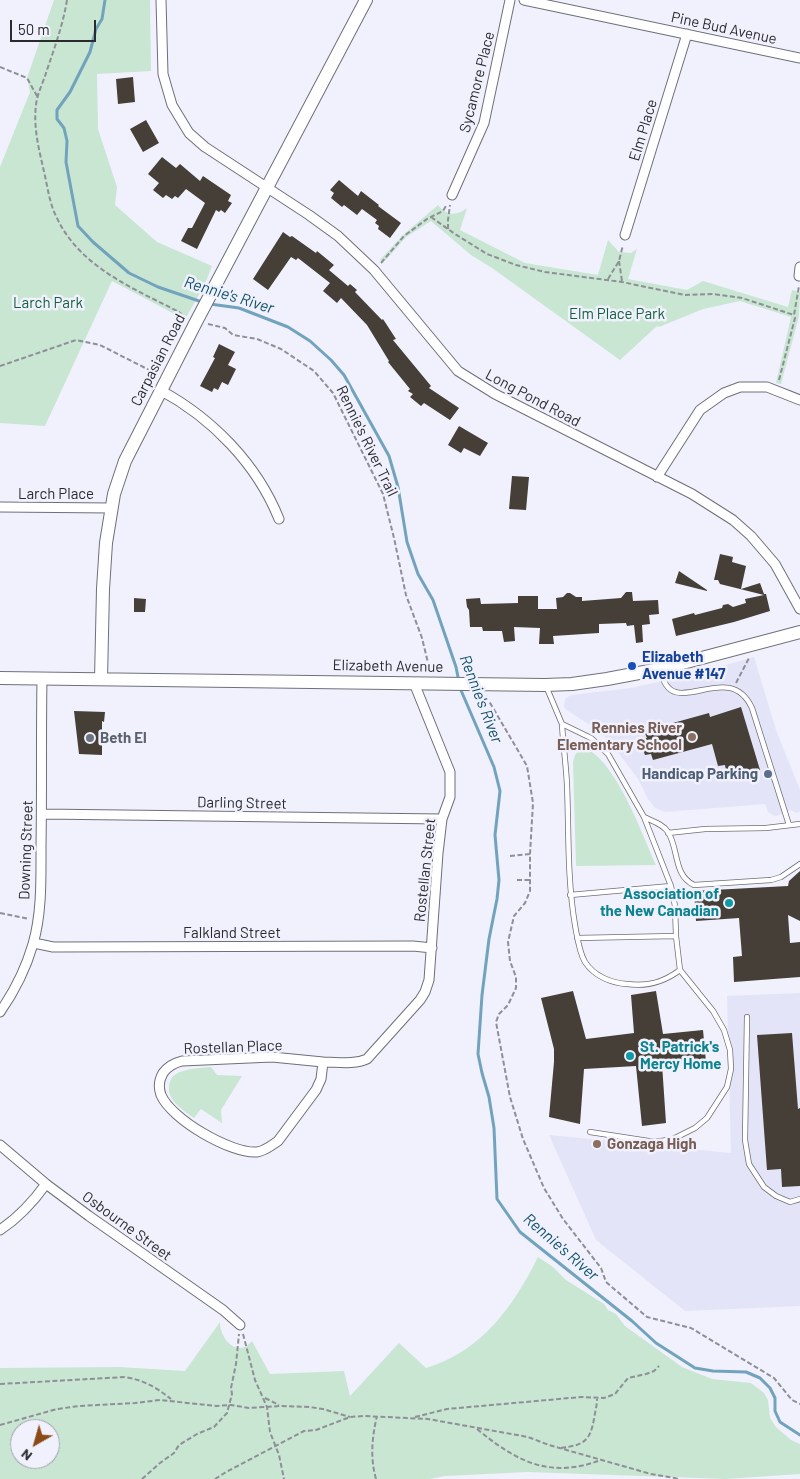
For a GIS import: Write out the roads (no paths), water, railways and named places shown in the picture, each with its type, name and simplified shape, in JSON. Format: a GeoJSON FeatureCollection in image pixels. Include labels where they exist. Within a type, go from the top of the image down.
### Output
{"type":"FeatureCollection","features":[{"type":"Feature","properties":{"kind":"main road","name":"Carpasian Road"},"geometry":{"type":"LineString","coordinates":[[102,679],[104,564],[111,508],[125,461],[160,390],[366,0]]}},
{"type":"Feature","properties":{"kind":"main road","name":"Elizabeth Avenue"},"geometry":{"type":"LineString","coordinates":[[0,678],[546,685],[598,680],[660,669],[800,632]]}},
{"type":"Feature","properties":{"kind":"street","name":"Long Pond Road"},"geometry":{"type":"LineString","coordinates":[[161,0],[163,74],[167,92],[189,133],[205,147],[324,225],[353,249],[374,270],[458,371],[495,394],[692,494],[715,507],[732,520],[751,536],[775,564],[800,609]]}},
{"type":"Feature","properties":{"kind":"street","name":"Sycamore Place"},"geometry":{"type":"LineString","coordinates":[[452,195],[484,124],[510,0]]}},
{"type":"Feature","properties":{"kind":"street","name":"Pine Bud Avenue"},"geometry":{"type":"LineString","coordinates":[[524,0],[800,58]]}},
{"type":"Feature","properties":{"kind":"street","name":"Elm Place"},"geometry":{"type":"LineString","coordinates":[[625,235],[687,34]]}},
{"type":"Feature","properties":{"kind":"street"},"geometry":{"type":"LineString","coordinates":[[658,477],[700,410],[724,393],[755,386],[777,390],[800,400]]}},
{"type":"Feature","properties":{"kind":"street"},"geometry":{"type":"LineString","coordinates":[[160,390],[184,404],[231,445],[271,498],[279,518]]}},
{"type":"Feature","properties":{"kind":"street","name":"Larch Place"},"geometry":{"type":"LineString","coordinates":[[0,507],[111,508]]}},
{"type":"Feature","properties":{"kind":"street","name":"Downing Street"},"geometry":{"type":"LineString","coordinates":[[0,1012],[20,978],[34,943],[41,883],[42,679]]}},
{"type":"Feature","properties":{"kind":"street","name":"Rostellan Street"},"geometry":{"type":"LineString","coordinates":[[414,683],[450,772],[450,797],[442,819],[438,853],[432,948]]}},
{"type":"Feature","properties":{"kind":"street","name":"Darling Street"},"geometry":{"type":"LineString","coordinates":[[42,814],[442,819]]}},
{"type":"Feature","properties":{"kind":"street","name":"Falkland Street"},"geometry":{"type":"LineString","coordinates":[[34,943],[53,947],[413,946],[432,948]]}},
{"type":"Feature","properties":{"kind":"street","name":"Rostellan Place"},"geometry":{"type":"LineString","coordinates":[[323,1062],[321,1079],[312,1096],[278,1141],[258,1152],[232,1147],[198,1129],[183,1119],[166,1103],[160,1093],[159,1084],[166,1069],[173,1063],[182,1061],[265,1057],[323,1062],[361,1062],[368,1059],[414,1008],[425,992],[429,980],[432,948]]}},
{"type":"Feature","properties":{"kind":"street","name":"Osbourne Street"},"geometry":{"type":"LineString","coordinates":[[0,1145],[46,1184],[119,1238],[223,1310],[240,1325]]}},
{"type":"Feature","properties":{"kind":"street"},"geometry":{"type":"LineString","coordinates":[[0,1230],[10,1224],[32,1202],[46,1184]]}},
{"type":"Feature","properties":{"kind":"lane"},"geometry":{"type":"LineString","coordinates":[[660,669],[665,686],[677,693],[728,687],[734,688],[748,698],[789,825]]}},
{"type":"Feature","properties":{"kind":"lane"},"geometry":{"type":"LineString","coordinates":[[546,685],[562,724],[567,784],[570,895],[584,961],[602,977],[618,983],[638,986],[655,984],[680,970]]}},
{"type":"Feature","properties":{"kind":"lane"},"geometry":{"type":"LineString","coordinates":[[562,724],[591,738],[608,754],[644,817],[671,886],[675,906],[680,970],[713,1010],[724,1030],[730,1050],[731,1069],[727,1087],[707,1118],[695,1128],[673,1139],[655,1142],[590,1132]]}},
{"type":"Feature","properties":{"kind":"lane"},"geometry":{"type":"LineString","coordinates":[[644,817],[661,825],[668,832],[682,874],[694,885],[771,880],[781,877],[800,864]]}},
{"type":"Feature","properties":{"kind":"lane"},"geometry":{"type":"LineString","coordinates":[[668,832],[705,828],[766,828],[800,824]]}},
{"type":"Feature","properties":{"kind":"lane"},"geometry":{"type":"LineString","coordinates":[[570,895],[671,886]]}},
{"type":"Feature","properties":{"kind":"lane"},"geometry":{"type":"LineString","coordinates":[[578,938],[676,936]]}},
{"type":"Feature","properties":{"kind":"lane"},"geometry":{"type":"LineString","coordinates":[[748,1017],[745,1140],[749,1164],[764,1187],[776,1196],[790,1202],[800,1200]]}},
{"type":"Feature","properties":{"kind":"waterway","name":"Rennie's River"},"geometry":{"type":"LineString","coordinates":[[105,0],[102,19],[96,29],[90,52],[70,92],[57,110],[57,119],[64,128],[67,141],[66,162],[78,226],[93,242],[129,273],[158,287],[202,302]]}},
{"type":"Feature","properties":{"kind":"waterway","name":"Rennie's River"},"geometry":{"type":"LineString","coordinates":[[210,304],[239,308],[288,327],[310,341],[344,375],[389,456],[398,487],[407,542],[418,574],[433,600],[456,667],[459,682]]}},
{"type":"Feature","properties":{"kind":"waterway","name":"Rennie's River"},"geometry":{"type":"LineString","coordinates":[[460,688],[494,767],[500,791],[495,835],[499,880],[482,995],[478,1054],[489,1097],[494,1128],[497,1199],[520,1232],[632,1321],[656,1343],[695,1368],[713,1371],[746,1372],[760,1378],[770,1388],[775,1398],[775,1411],[780,1422],[800,1435]]}},
{"type":"Feature","properties":{"kind":"place","name":"Elizabeth Avenue #147"},"geometry":{"type":"Point","coordinates":[632,666]}},
{"type":"Feature","properties":{"kind":"place","name":"Rennies River Elementary School"},"geometry":{"type":"Point","coordinates":[692,737]}},
{"type":"Feature","properties":{"kind":"place","name":"Beth El"},"geometry":{"type":"Point","coordinates":[90,738]}},
{"type":"Feature","properties":{"kind":"place","name":"Handicap Parking"},"geometry":{"type":"Point","coordinates":[768,774]}},
{"type":"Feature","properties":{"kind":"place","name":"Association of the New Canadian"},"geometry":{"type":"Point","coordinates":[729,903]}},
{"type":"Feature","properties":{"kind":"place","name":"St. Patrick's Mercy Home"},"geometry":{"type":"Point","coordinates":[630,1056]}},
{"type":"Feature","properties":{"kind":"place","name":"Gonzaga High"},"geometry":{"type":"Point","coordinates":[597,1144]}},
{"type":"Feature","properties":{"kind":"park label","name":"Larch Park"},"geometry":{"type":"Point","coordinates":[48,303]}},
{"type":"Feature","properties":{"kind":"park label","name":"Elm Place Park"},"geometry":{"type":"Point","coordinates":[617,314]}}]}
